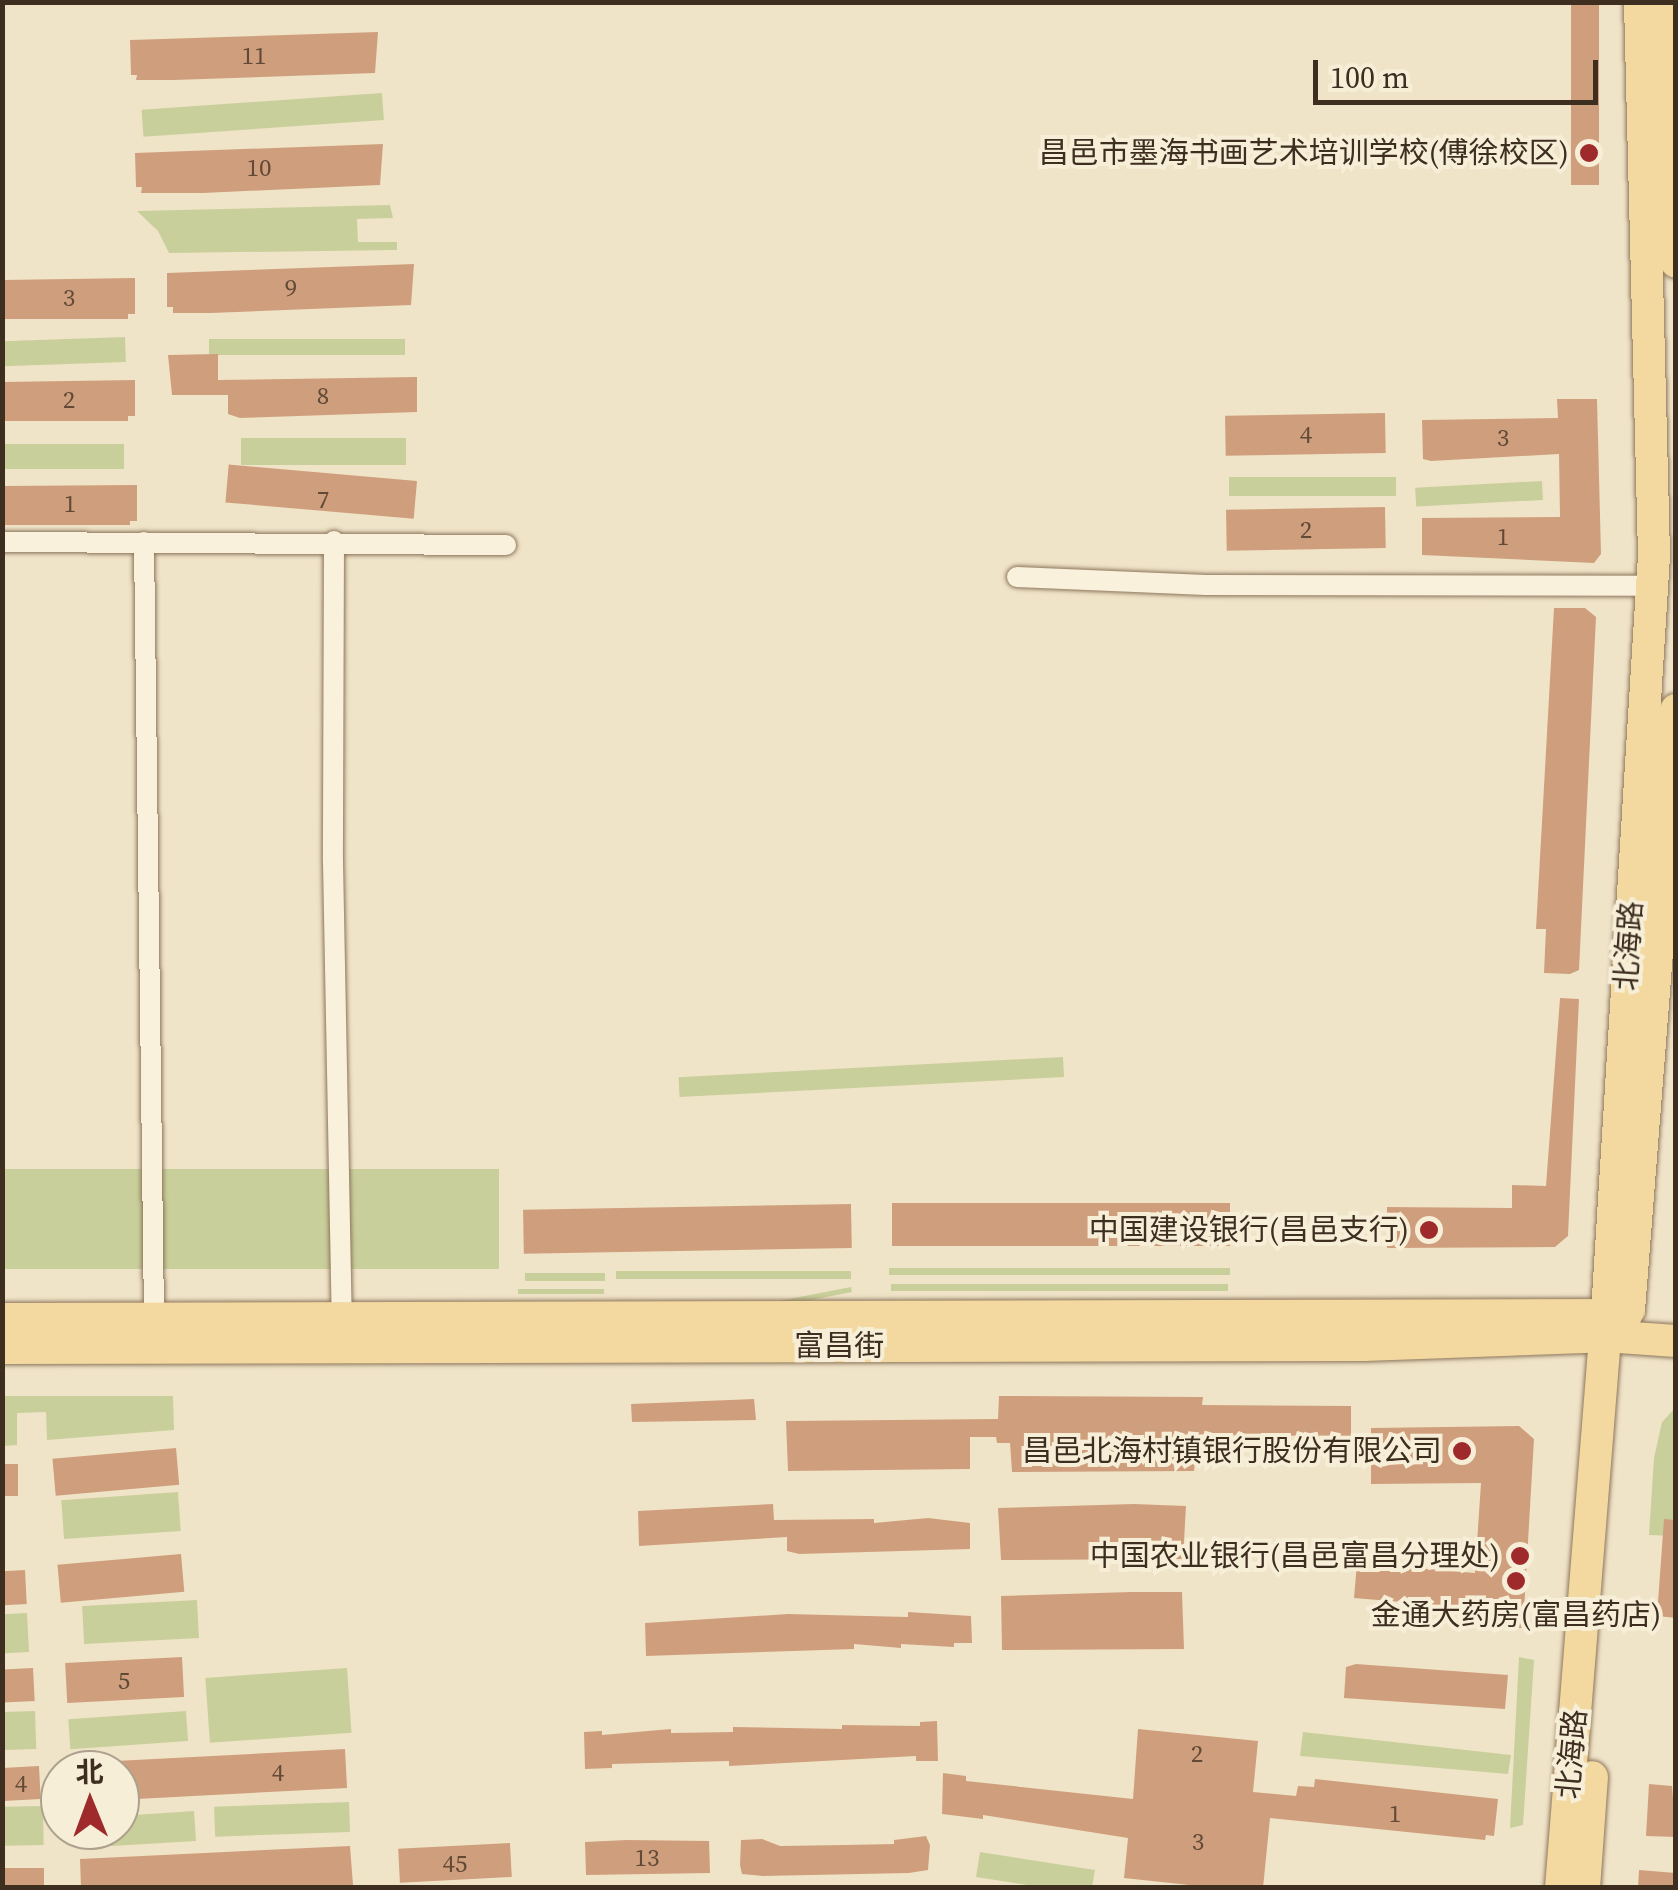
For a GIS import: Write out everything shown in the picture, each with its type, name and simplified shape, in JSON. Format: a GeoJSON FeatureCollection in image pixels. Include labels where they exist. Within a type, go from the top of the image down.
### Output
{"type":"FeatureCollection","features":[{"type":"Feature","properties":{"kind":"main road","name":"北海路"},"geometry":{"type":"LineString","coordinates":[[1584,1888],[1617,1325],[1652,586],[1640,2]]}},
{"type":"Feature","properties":{"kind":"main road"},"geometry":{"type":"LineString","coordinates":[[1668,2],[1676,262]]}},
{"type":"Feature","properties":{"kind":"main road","name":"北海路"},"geometry":{"type":"LineString","coordinates":[[1561,1888],[1676,710]]}},
{"type":"Feature","properties":{"kind":"main road","name":"富昌街"},"geometry":{"type":"LineString","coordinates":[[2,1319],[1617,1325],[1676,1341]]}},
{"type":"Feature","properties":{"kind":"main road","name":"富昌街"},"geometry":{"type":"LineString","coordinates":[[2,1348],[1364,1344],[1676,1319]]}},
{"type":"Feature","properties":{"kind":"street"},"geometry":{"type":"LineString","coordinates":[[2,542],[506,545]]}},
{"type":"Feature","properties":{"kind":"street"},"geometry":{"type":"LineString","coordinates":[[144,542],[154,1318]]}},
{"type":"Feature","properties":{"kind":"street"},"geometry":{"type":"LineString","coordinates":[[334,542],[334,862],[342,1318]]}},
{"type":"Feature","properties":{"kind":"street"},"geometry":{"type":"LineString","coordinates":[[1017,578],[1206,584],[1652,586]]}},
{"type":"Feature","properties":{"kind":"green space"},"geometry":{"type":"Polygon","coordinates":[[[382,93],[384,120],[143,137],[142,110],[382,93]]]}},
{"type":"Feature","properties":{"kind":"green space"},"geometry":{"type":"Polygon","coordinates":[[[390,205],[393,218],[357,219],[358,242],[397,242],[397,250],[169,253],[158,231],[137,211],[390,205]]]}},
{"type":"Feature","properties":{"kind":"green space"},"geometry":{"type":"Polygon","coordinates":[[[125,337],[126,362],[4,366],[3,341],[125,337]]]}},
{"type":"Feature","properties":{"kind":"green space"},"geometry":{"type":"Polygon","coordinates":[[[209,339],[405,339],[405,355],[209,355],[209,339]]]}},
{"type":"Feature","properties":{"kind":"green space"},"geometry":{"type":"Polygon","coordinates":[[[241,438],[406,438],[406,465],[241,465],[241,438]]]}},
{"type":"Feature","properties":{"kind":"green space"},"geometry":{"type":"Polygon","coordinates":[[[3,444],[124,444],[124,469],[3,469],[3,444]]]}},
{"type":"Feature","properties":{"kind":"green space"},"geometry":{"type":"Polygon","coordinates":[[[1229,477],[1396,477],[1396,496],[1229,496],[1229,477]]]}},
{"type":"Feature","properties":{"kind":"green space"},"geometry":{"type":"Polygon","coordinates":[[[1542,481],[1543,500],[1416,507],[1415,488],[1542,481]]]}},
{"type":"Feature","properties":{"kind":"green space"},"geometry":{"type":"Polygon","coordinates":[[[1063,1057],[1064,1077],[680,1097],[679,1077],[1063,1057]]]}},
{"type":"Feature","properties":{"kind":"green space"},"geometry":{"type":"Polygon","coordinates":[[[2,1169],[499,1169],[499,1269],[2,1269],[2,1169]]]}},
{"type":"Feature","properties":{"kind":"green space"},"geometry":{"type":"Polygon","coordinates":[[[889,1268],[1230,1268],[1230,1275],[889,1275],[889,1268]]]}},
{"type":"Feature","properties":{"kind":"green space"},"geometry":{"type":"Polygon","coordinates":[[[616,1271],[851,1271],[851,1279],[616,1279],[616,1271]]]}},
{"type":"Feature","properties":{"kind":"green space"},"geometry":{"type":"Polygon","coordinates":[[[525,1273],[605,1273],[605,1281],[525,1281],[525,1273]]]}},
{"type":"Feature","properties":{"kind":"green space"},"geometry":{"type":"Polygon","coordinates":[[[891,1284],[1228,1284],[1228,1291],[891,1291],[891,1284]]]}},
{"type":"Feature","properties":{"kind":"green space"},"geometry":{"type":"Polygon","coordinates":[[[851,1287],[852,1292],[622,1337],[621,1332],[851,1287]]]}},
{"type":"Feature","properties":{"kind":"green space"},"geometry":{"type":"Polygon","coordinates":[[[518,1289],[604,1289],[604,1294],[518,1294],[518,1289]]]}},
{"type":"Feature","properties":{"kind":"green space"},"geometry":{"type":"Polygon","coordinates":[[[3,1396],[173,1396],[174,1430],[47,1440],[46,1412],[17,1413],[17,1445],[3,1446],[3,1396]]]}},
{"type":"Feature","properties":{"kind":"green space"},"geometry":{"type":"Polygon","coordinates":[[[1675,1408],[1675,1536],[1649,1535],[1654,1458],[1662,1422],[1675,1408]]]}},
{"type":"Feature","properties":{"kind":"green space"},"geometry":{"type":"Polygon","coordinates":[[[178,1492],[181,1531],[64,1539],[61,1500],[178,1492]]]}},
{"type":"Feature","properties":{"kind":"green space"},"geometry":{"type":"Polygon","coordinates":[[[197,1600],[199,1638],[84,1644],[82,1606],[197,1600]]]}},
{"type":"Feature","properties":{"kind":"green space"},"geometry":{"type":"Polygon","coordinates":[[[27,1613],[29,1652],[5,1653],[3,1614],[27,1613]]]}},
{"type":"Feature","properties":{"kind":"green space"},"geometry":{"type":"Polygon","coordinates":[[[1519,1657],[1534,1660],[1523,1825],[1510,1828],[1519,1657]]]}},
{"type":"Feature","properties":{"kind":"green space"},"geometry":{"type":"Polygon","coordinates":[[[347,1668],[352,1733],[210,1743],[205,1678],[347,1668]]]}},
{"type":"Feature","properties":{"kind":"green space"},"geometry":{"type":"Polygon","coordinates":[[[35,1711],[36,1749],[4,1750],[3,1712],[35,1711]]]}},
{"type":"Feature","properties":{"kind":"green space"},"geometry":{"type":"Polygon","coordinates":[[[186,1711],[188,1741],[70,1749],[68,1719],[186,1711]]]}},
{"type":"Feature","properties":{"kind":"green space"},"geometry":{"type":"Polygon","coordinates":[[[1303,1732],[1511,1755],[1508,1774],[1300,1756],[1303,1732]]]}},
{"type":"Feature","properties":{"kind":"green space"},"geometry":{"type":"Polygon","coordinates":[[[349,1802],[350,1832],[215,1837],[214,1807],[349,1802]]]}},
{"type":"Feature","properties":{"kind":"green space"},"geometry":{"type":"Polygon","coordinates":[[[40,1806],[40,1845],[4,1846],[3,1807],[40,1806]]]}},
{"type":"Feature","properties":{"kind":"green space"},"geometry":{"type":"Polygon","coordinates":[[[194,1811],[196,1841],[140,1844],[140,1815],[194,1811]]]}},
{"type":"Feature","properties":{"kind":"green space"},"geometry":{"type":"Polygon","coordinates":[[[980,1852],[1095,1870],[1092,1887],[1041,1887],[976,1877],[980,1852]]]}},
{"type":"Feature","properties":{"kind":"building"},"geometry":{"type":"Polygon","coordinates":[[[1571,2],[1599,2],[1599,185],[1571,185],[1571,2]]]}},
{"type":"Feature","properties":{"kind":"building"},"geometry":{"type":"Polygon","coordinates":[[[378,32],[375,73],[174,80],[136,80],[137,75],[131,75],[130,40],[378,32]]]}},
{"type":"Feature","properties":{"kind":"building"},"geometry":{"type":"Polygon","coordinates":[[[383,144],[380,185],[203,193],[141,193],[142,187],[136,187],[135,153],[383,144]]]}},
{"type":"Feature","properties":{"kind":"building"},"geometry":{"type":"Polygon","coordinates":[[[414,264],[411,305],[211,313],[173,313],[173,307],[167,307],[167,273],[414,264]]]}},
{"type":"Feature","properties":{"kind":"building"},"geometry":{"type":"Polygon","coordinates":[[[135,278],[135,314],[128,314],[128,319],[2,319],[2,280],[135,278]]]}},
{"type":"Feature","properties":{"kind":"building"},"geometry":{"type":"Polygon","coordinates":[[[218,354],[218,380],[417,377],[417,412],[240,418],[228,414],[228,395],[172,395],[168,355],[218,354]]]}},
{"type":"Feature","properties":{"kind":"building"},"geometry":{"type":"Polygon","coordinates":[[[135,380],[135,416],[128,416],[128,421],[2,421],[2,382],[135,380]]]}},
{"type":"Feature","properties":{"kind":"building"},"geometry":{"type":"Polygon","coordinates":[[[1557,399],[1597,399],[1601,554],[1594,563],[1422,555],[1422,518],[1560,517],[1559,454],[1431,461],[1423,459],[1422,420],[1558,418],[1557,399]]]}},
{"type":"Feature","properties":{"kind":"building"},"geometry":{"type":"Polygon","coordinates":[[[1385,413],[1386,453],[1226,456],[1225,416],[1385,413]]]}},
{"type":"Feature","properties":{"kind":"building"},"geometry":{"type":"Polygon","coordinates":[[[229,465],[417,481],[414,519],[225,502],[229,465]]]}},
{"type":"Feature","properties":{"kind":"building"},"geometry":{"type":"Polygon","coordinates":[[[137,485],[137,521],[130,521],[130,525],[2,525],[2,486],[137,485]]]}},
{"type":"Feature","properties":{"kind":"building"},"geometry":{"type":"Polygon","coordinates":[[[1385,507],[1386,548],[1227,551],[1226,510],[1385,507]]]}},
{"type":"Feature","properties":{"kind":"building"},"geometry":{"type":"Polygon","coordinates":[[[1554,608],[1585,608],[1596,617],[1579,970],[1570,974],[1544,973],[1546,929],[1536,929],[1554,608]]]}},
{"type":"Feature","properties":{"kind":"building"},"geometry":{"type":"Polygon","coordinates":[[[1560,998],[1579,999],[1568,1236],[1555,1247],[1387,1248],[1387,1207],[1512,1208],[1512,1185],[1546,1186],[1560,998]]]}},
{"type":"Feature","properties":{"kind":"building"},"geometry":{"type":"Polygon","coordinates":[[[892,1203],[1230,1203],[1230,1246],[892,1246],[892,1203]]]}},
{"type":"Feature","properties":{"kind":"building"},"geometry":{"type":"Polygon","coordinates":[[[851,1204],[852,1248],[524,1254],[523,1210],[851,1204]]]}},
{"type":"Feature","properties":{"kind":"building"},"geometry":{"type":"Polygon","coordinates":[[[999,1396],[1203,1397],[1202,1405],[1351,1406],[1351,1436],[1198,1435],[1194,1471],[1012,1472],[1010,1443],[997,1443],[996,1437],[970,1437],[970,1469],[788,1471],[786,1421],[998,1419],[999,1396]]]}},
{"type":"Feature","properties":{"kind":"building"},"geometry":{"type":"Polygon","coordinates":[[[754,1399],[756,1420],[632,1422],[631,1404],[754,1399]]]}},
{"type":"Feature","properties":{"kind":"building"},"geometry":{"type":"Polygon","coordinates":[[[1519,1426],[1534,1439],[1523,1628],[1471,1625],[1472,1608],[1354,1598],[1357,1563],[1475,1573],[1481,1483],[1371,1484],[1371,1428],[1519,1426]]]}},
{"type":"Feature","properties":{"kind":"building"},"geometry":{"type":"Polygon","coordinates":[[[176,1448],[179,1485],[56,1496],[52,1459],[176,1448]]]}},
{"type":"Feature","properties":{"kind":"building"},"geometry":{"type":"Polygon","coordinates":[[[2,1464],[18,1464],[18,1496],[2,1496],[2,1464]]]}},
{"type":"Feature","properties":{"kind":"building"},"geometry":{"type":"Polygon","coordinates":[[[773,1504],[774,1520],[874,1519],[874,1523],[928,1518],[970,1523],[970,1549],[799,1554],[787,1551],[787,1537],[639,1546],[638,1511],[773,1504]]]}},
{"type":"Feature","properties":{"kind":"building"},"geometry":{"type":"Polygon","coordinates":[[[1186,1506],[1183,1559],[1001,1560],[998,1508],[1186,1506]]]}},
{"type":"Feature","properties":{"kind":"building"},"geometry":{"type":"Polygon","coordinates":[[[1664,1519],[1676,1520],[1676,1618],[1657,1616],[1664,1519]]]}},
{"type":"Feature","properties":{"kind":"building"},"geometry":{"type":"Polygon","coordinates":[[[181,1554],[184,1592],[61,1603],[57,1565],[181,1554]]]}},
{"type":"Feature","properties":{"kind":"building"},"geometry":{"type":"Polygon","coordinates":[[[25,1570],[27,1604],[4,1605],[2,1571],[25,1570]]]}},
{"type":"Feature","properties":{"kind":"building"},"geometry":{"type":"Polygon","coordinates":[[[1182,1592],[1184,1649],[1002,1650],[1001,1596],[1182,1592]]]}},
{"type":"Feature","properties":{"kind":"building"},"geometry":{"type":"Polygon","coordinates":[[[908,1612],[971,1616],[972,1643],[954,1643],[954,1647],[901,1644],[901,1648],[854,1644],[854,1649],[646,1656],[645,1623],[788,1614],[908,1617],[908,1612]]]}},
{"type":"Feature","properties":{"kind":"building"},"geometry":{"type":"Polygon","coordinates":[[[182,1657],[184,1697],[67,1703],[65,1663],[182,1657]]]}},
{"type":"Feature","properties":{"kind":"building"},"geometry":{"type":"Polygon","coordinates":[[[1356,1664],[1508,1675],[1505,1709],[1344,1698],[1346,1667],[1356,1664]]]}},
{"type":"Feature","properties":{"kind":"building"},"geometry":{"type":"Polygon","coordinates":[[[33,1668],[35,1701],[4,1703],[2,1670],[33,1668]]]}},
{"type":"Feature","properties":{"kind":"building"},"geometry":{"type":"Polygon","coordinates":[[[937,1721],[938,1761],[916,1761],[916,1756],[729,1766],[729,1761],[612,1764],[612,1768],[585,1769],[584,1732],[733,1732],[733,1727],[842,1729],[842,1725],[920,1726],[920,1722],[937,1721]]]}},
{"type":"Feature","properties":{"kind":"building"},"geometry":{"type":"Polygon","coordinates":[[[1138,1729],[1258,1741],[1253,1792],[1296,1796],[1298,1786],[1314,1787],[1315,1779],[1498,1799],[1494,1836],[1486,1835],[1485,1840],[1270,1818],[1263,1888],[1217,1888],[1124,1878],[1128,1838],[983,1815],[983,1819],[942,1814],[943,1773],[966,1776],[966,1781],[1133,1799],[1138,1729]]]}},
{"type":"Feature","properties":{"kind":"building"},"geometry":{"type":"Polygon","coordinates":[[[345,1749],[347,1788],[140,1799],[140,1760],[345,1749]]]}},
{"type":"Feature","properties":{"kind":"building"},"geometry":{"type":"Polygon","coordinates":[[[39,1766],[40,1799],[4,1801],[2,1768],[39,1766]]]}},
{"type":"Feature","properties":{"kind":"building"},"geometry":{"type":"Polygon","coordinates":[[[1649,1784],[1672,1786],[1676,1837],[1646,1836],[1649,1784]]]}},
{"type":"Feature","properties":{"kind":"building"},"geometry":{"type":"Polygon","coordinates":[[[926,1836],[930,1845],[928,1870],[909,1873],[763,1876],[742,1874],[740,1865],[741,1840],[762,1839],[780,1846],[894,1844],[894,1840],[926,1836]]]}},
{"type":"Feature","properties":{"kind":"building"},"geometry":{"type":"Polygon","coordinates":[[[709,1841],[710,1873],[586,1875],[585,1842],[709,1841]]]}},
{"type":"Feature","properties":{"kind":"building"},"geometry":{"type":"Polygon","coordinates":[[[510,1843],[512,1877],[400,1883],[398,1849],[510,1843]]]}},
{"type":"Feature","properties":{"kind":"building"},"geometry":{"type":"Polygon","coordinates":[[[350,1846],[353,1885],[81,1888],[80,1859],[350,1846]]]}},
{"type":"Feature","properties":{"kind":"building"},"geometry":{"type":"Polygon","coordinates":[[[2,1868],[44,1868],[44,1888],[2,1888],[2,1868]]]}},
{"type":"Feature","properties":{"kind":"building"},"geometry":{"type":"Polygon","coordinates":[[[1639,1870],[1676,1873],[1676,1888],[1638,1888],[1639,1870]]]}},
{"type":"Feature","properties":{"kind":"place","name":"昌邑市墨海书画艺术培训学校(傅徐校区)"},"geometry":{"type":"Point","coordinates":[1589,153]}},
{"type":"Feature","properties":{"kind":"place","name":"中国建设银行(昌邑支行)"},"geometry":{"type":"Point","coordinates":[1429,1230]}},
{"type":"Feature","properties":{"kind":"place","name":"昌邑北海村镇银行股份有限公司"},"geometry":{"type":"Point","coordinates":[1462,1451]}},
{"type":"Feature","properties":{"kind":"place","name":"中国农业银行(昌邑富昌分理处)"},"geometry":{"type":"Point","coordinates":[1520,1556]}},
{"type":"Feature","properties":{"kind":"place","name":"金通大药房(富昌药店)"},"geometry":{"type":"Point","coordinates":[1516,1581]}}]}
